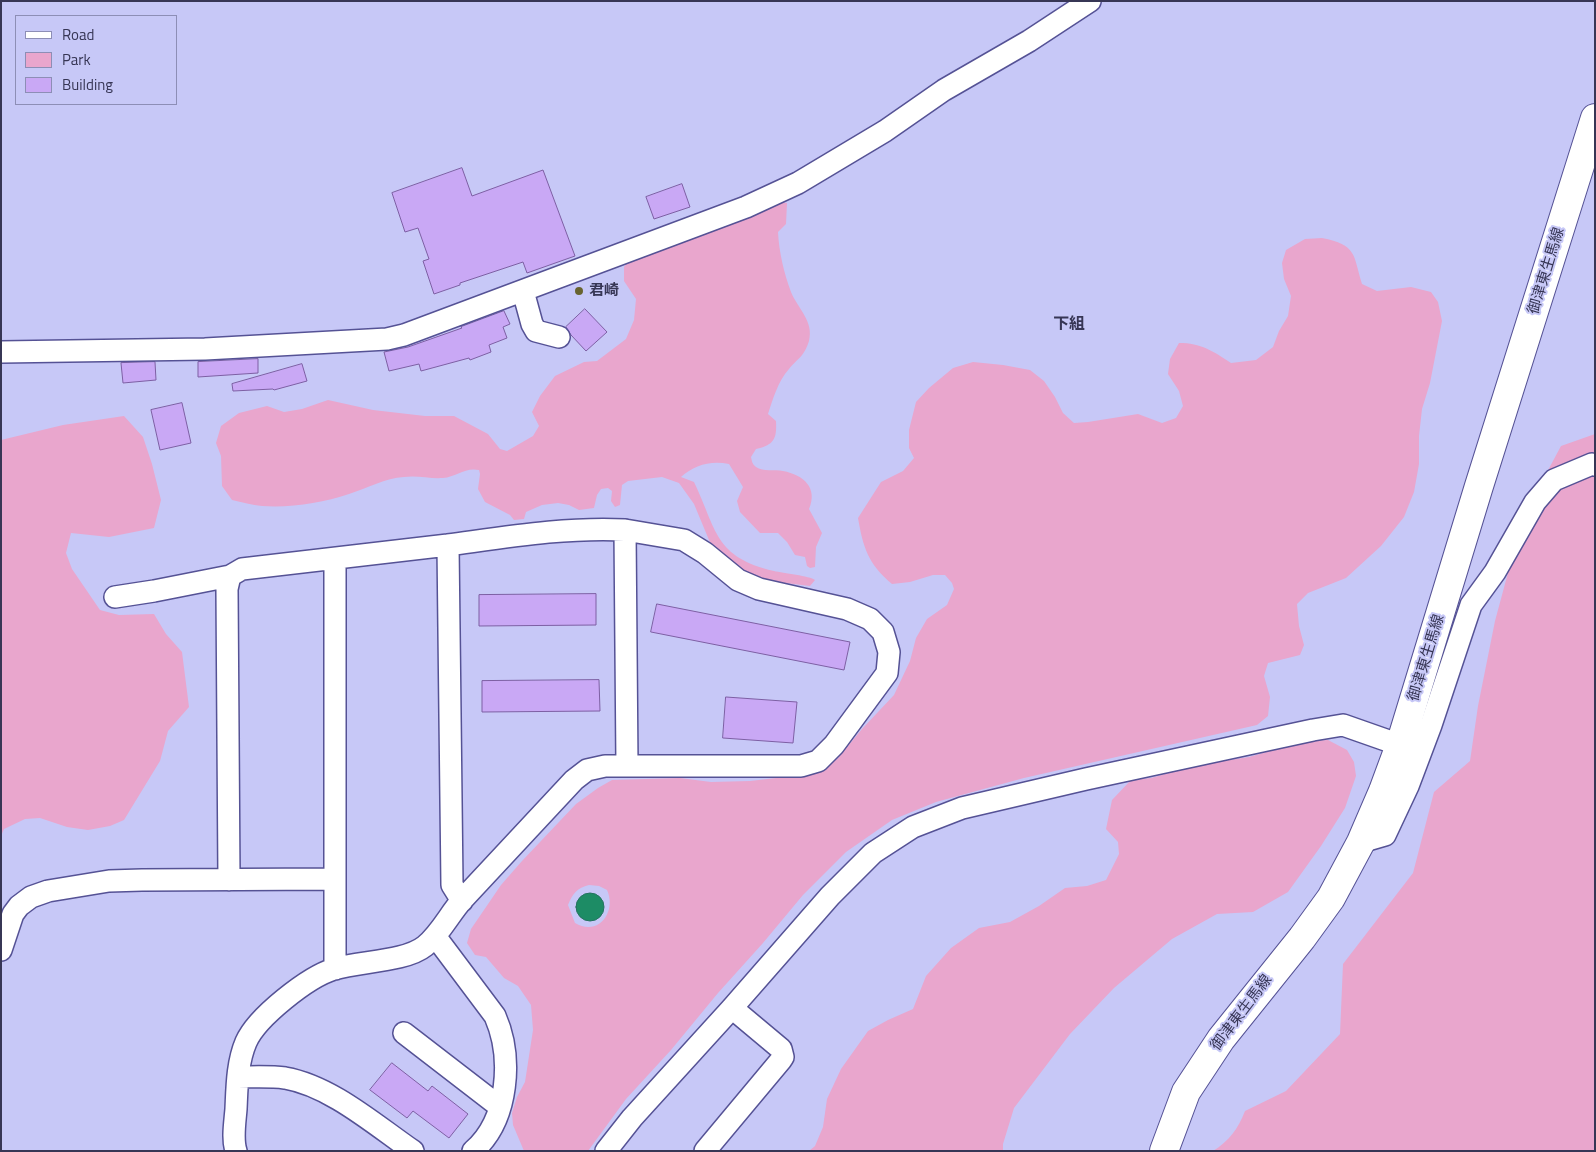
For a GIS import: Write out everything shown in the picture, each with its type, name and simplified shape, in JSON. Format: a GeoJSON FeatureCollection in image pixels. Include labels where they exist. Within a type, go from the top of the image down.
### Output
{"type":"FeatureCollection","features":[{"type":"Feature","properties":{"kind":"main road","name":"御津東生馬線"},"geometry":{"type":"LineString","coordinates":[[1164,1151],[1186,1092],[1221,1039],[1302,938],[1331,898],[1361,842],[1383,791],[1400,745],[1476,495],[1595,118]]}},
{"type":"Feature","properties":{"kind":"street"},"geometry":{"type":"LineString","coordinates":[[1,352],[205,350],[387,340],[426,328],[746,207],[798,183],[885,131],[944,90],[1029,41],[1090,1]]}},
{"type":"Feature","properties":{"kind":"street"},"geometry":{"type":"LineString","coordinates":[[523,291],[532,324],[536,331],[559,338]]}},
{"type":"Feature","properties":{"kind":"street"},"geometry":{"type":"LineString","coordinates":[[1361,842],[1386,835],[1408,786],[1431,725],[1471,605],[1495,572],[1535,502],[1554,480],[1592,464],[1595,465]]}},
{"type":"Feature","properties":{"kind":"street"},"geometry":{"type":"LineString","coordinates":[[115,597],[163,590],[230,576],[242,569],[448,545],[539,532],[578,529],[625,530],[684,540],[705,553],[738,580],[759,589],[846,609],[870,619],[883,632],[889,652],[887,672],[834,745],[818,761],[801,766],[605,766],[587,770],[574,780],[462,901],[425,947],[408,954],[335,968],[315,977],[294,990],[269,1013],[246,1041],[238,1076],[234,1130],[236,1151]]}},
{"type":"Feature","properties":{"kind":"street"},"geometry":{"type":"LineString","coordinates":[[625,530],[628,766]]}},
{"type":"Feature","properties":{"kind":"street"},"geometry":{"type":"LineString","coordinates":[[448,545],[452,885],[462,901]]}},
{"type":"Feature","properties":{"kind":"street"},"geometry":{"type":"LineString","coordinates":[[335,559],[335,968]]}},
{"type":"Feature","properties":{"kind":"street"},"geometry":{"type":"LineString","coordinates":[[229,880],[228,589],[230,576]]}},
{"type":"Feature","properties":{"kind":"street"},"geometry":{"type":"LineString","coordinates":[[606,1151],[632,1118],[830,896],[873,854],[913,827],[972,806],[1096,776],[1342,725],[1400,745]]}},
{"type":"Feature","properties":{"kind":"street"},"geometry":{"type":"LineString","coordinates":[[1,950],[13,914],[19,906],[31,897],[48,891],[109,881],[334,879]]}},
{"type":"Feature","properties":{"kind":"street"},"geometry":{"type":"LineString","coordinates":[[435,936],[485,1000],[501,1029],[505,1045],[506,1067],[500,1107],[488,1136],[474,1151]]}},
{"type":"Feature","properties":{"kind":"street"},"geometry":{"type":"LineString","coordinates":[[704,1151],[782,1057],[781,1050],[732,1008]]}},
{"type":"Feature","properties":{"kind":"street"},"geometry":{"type":"LineString","coordinates":[[404,1033],[500,1107]]}},
{"type":"Feature","properties":{"kind":"street"},"geometry":{"type":"LineString","coordinates":[[238,1076],[287,1078],[319,1090],[342,1102],[413,1151]]}},
{"type":"Feature","properties":{"kind":"green space"},"geometry":{"type":"Polygon","coordinates":[[[780,202],[787,203],[786,224],[778,232],[782,262],[791,292],[807,321],[810,334],[805,351],[789,369],[776,390],[768,414],[776,421],[775,437],[771,443],[756,449],[751,457],[754,465],[759,469],[780,470],[791,473],[803,479],[810,489],[812,495],[809,509],[822,533],[816,547],[815,567],[810,568],[807,566],[805,557],[795,555],[787,542],[778,533],[760,533],[740,512],[737,501],[743,487],[729,464],[703,464],[691,469],[681,477],[694,482],[714,528],[728,549],[739,558],[754,565],[815,580],[810,586],[777,582],[755,576],[717,555],[694,504],[679,483],[662,477],[628,481],[622,485],[620,505],[615,507],[611,501],[612,491],[608,488],[601,489],[597,495],[594,508],[579,510],[569,505],[558,503],[542,505],[526,512],[524,519],[514,520],[510,515],[485,502],[478,489],[479,470],[474,469],[443,478],[414,476],[397,478],[328,500],[284,506],[262,506],[232,500],[222,486],[221,456],[216,443],[221,426],[239,413],[267,406],[284,412],[302,409],[328,400],[373,410],[425,416],[454,416],[488,434],[500,449],[507,451],[533,436],[539,426],[532,412],[540,396],[555,376],[584,362],[597,361],[626,339],[634,320],[636,299],[624,281],[624,267],[631,257],[702,236],[780,202]]]}},
{"type":"Feature","properties":{"kind":"green space"},"geometry":{"type":"Polygon","coordinates":[[[1322,238],[1342,244],[1348,248],[1355,258],[1362,284],[1377,291],[1411,287],[1431,292],[1438,302],[1442,321],[1430,383],[1422,409],[1419,436],[1419,464],[1414,492],[1404,517],[1381,546],[1346,578],[1308,593],[1297,604],[1299,626],[1304,645],[1300,655],[1268,663],[1264,676],[1270,697],[1268,716],[1257,725],[1024,778],[936,802],[892,820],[846,852],[803,895],[671,1050],[626,1099],[588,1151],[524,1151],[513,1125],[512,1113],[517,1097],[525,1082],[533,1030],[531,1005],[518,986],[504,978],[486,957],[475,955],[467,943],[471,929],[501,885],[576,804],[612,780],[680,778],[711,782],[750,781],[811,774],[824,769],[838,758],[894,695],[910,661],[916,638],[927,619],[947,605],[954,589],[952,583],[945,575],[933,575],[910,582],[892,584],[872,562],[862,538],[858,518],[881,482],[903,471],[914,458],[909,448],[909,430],[916,402],[929,388],[953,368],[973,362],[1030,370],[1044,381],[1063,413],[1074,423],[1138,414],[1162,423],[1176,418],[1183,406],[1179,391],[1168,374],[1170,359],[1179,343],[1194,344],[1206,348],[1231,363],[1256,360],[1273,347],[1279,331],[1288,316],[1291,296],[1284,279],[1282,263],[1286,250],[1305,239],[1322,238]],[[585,886],[578,889],[574,894],[568,905],[575,923],[583,927],[591,927],[598,925],[607,914],[609,898],[607,890],[599,886],[585,886]]]}},
{"type":"Feature","properties":{"kind":"green space"},"geometry":{"type":"Polygon","coordinates":[[[124,416],[143,437],[152,464],[161,500],[154,528],[109,537],[71,533],[66,553],[72,569],[100,610],[119,615],[154,614],[166,634],[182,652],[189,707],[168,731],[160,761],[124,820],[110,826],[88,830],[67,827],[40,818],[25,819],[4,829],[1,836],[1,440],[63,425],[124,416]]]}},
{"type":"Feature","properties":{"kind":"green space"},"geometry":{"type":"Polygon","coordinates":[[[1595,434],[1595,1151],[1213,1151],[1232,1134],[1245,1111],[1286,1091],[1340,1034],[1343,964],[1413,873],[1434,792],[1470,761],[1478,706],[1495,621],[1523,517],[1561,446],[1595,434]]]}},
{"type":"Feature","properties":{"kind":"green space"},"geometry":{"type":"Polygon","coordinates":[[[1328,740],[1347,750],[1354,762],[1356,776],[1345,808],[1288,892],[1253,912],[1217,914],[1172,939],[1114,988],[1070,1034],[1014,1108],[1003,1144],[1003,1151],[809,1151],[815,1146],[823,1127],[827,1099],[841,1069],[868,1031],[913,1009],[926,976],[951,948],[979,928],[1010,922],[1039,906],[1065,888],[1087,886],[1106,880],[1119,854],[1118,842],[1106,829],[1112,800],[1131,780],[1151,778],[1197,765],[1249,757],[1305,741],[1328,740]]]}},
{"type":"Feature","properties":{"kind":"shaded area"},"geometry":{"type":"Polygon","coordinates":[[[590,893],[600,897],[604,907],[600,917],[590,921],[580,917],[576,907],[580,897],[590,893]]]}},
{"type":"Feature","properties":{"kind":"building"},"geometry":{"type":"Polygon","coordinates":[[[462,168],[472,196],[543,170],[575,256],[527,273],[523,262],[460,283],[460,285],[434,294],[423,261],[429,259],[418,228],[405,232],[392,193],[462,168]]]}},
{"type":"Feature","properties":{"kind":"building"},"geometry":{"type":"Polygon","coordinates":[[[682,184],[690,207],[654,219],[646,197],[682,184]]]}},
{"type":"Feature","properties":{"kind":"building"},"geometry":{"type":"Polygon","coordinates":[[[585,309],[607,332],[586,351],[566,327],[585,309]]]}},
{"type":"Feature","properties":{"kind":"building"},"geometry":{"type":"Polygon","coordinates":[[[504,311],[510,324],[503,327],[507,338],[489,345],[491,352],[470,360],[469,358],[421,371],[419,364],[389,371],[384,352],[408,347],[504,311]]]}},
{"type":"Feature","properties":{"kind":"building"},"geometry":{"type":"Polygon","coordinates":[[[258,359],[258,373],[198,377],[198,362],[258,359]]]}},
{"type":"Feature","properties":{"kind":"building"},"geometry":{"type":"Polygon","coordinates":[[[155,362],[156,380],[123,383],[121,363],[155,362]]]}},
{"type":"Feature","properties":{"kind":"building"},"geometry":{"type":"Polygon","coordinates":[[[302,364],[307,381],[274,390],[233,391],[232,384],[302,364]]]}},
{"type":"Feature","properties":{"kind":"building"},"geometry":{"type":"Polygon","coordinates":[[[182,403],[191,443],[160,450],[151,410],[182,403]]]}},
{"type":"Feature","properties":{"kind":"building"},"geometry":{"type":"Polygon","coordinates":[[[596,594],[596,625],[479,626],[479,595],[596,594]]]}},
{"type":"Feature","properties":{"kind":"building"},"geometry":{"type":"Polygon","coordinates":[[[657,604],[850,642],[844,670],[651,632],[657,604]]]}},
{"type":"Feature","properties":{"kind":"building"},"geometry":{"type":"Polygon","coordinates":[[[599,680],[600,711],[482,712],[482,681],[599,680]]]}},
{"type":"Feature","properties":{"kind":"building"},"geometry":{"type":"Polygon","coordinates":[[[726,697],[797,702],[793,743],[723,738],[726,697]]]}},
{"type":"Feature","properties":{"kind":"building"},"geometry":{"type":"Polygon","coordinates":[[[392,1063],[428,1091],[432,1086],[468,1114],[449,1138],[413,1111],[407,1118],[370,1090],[392,1063]]]}},
{"type":"Feature","properties":{"kind":"place","name":"君崎"},"geometry":{"type":"Point","coordinates":[579,291]}},
{"type":"Feature","properties":{"kind":"district","name":"下組"},"geometry":{"type":"Point","coordinates":[1069,325]}}]}
